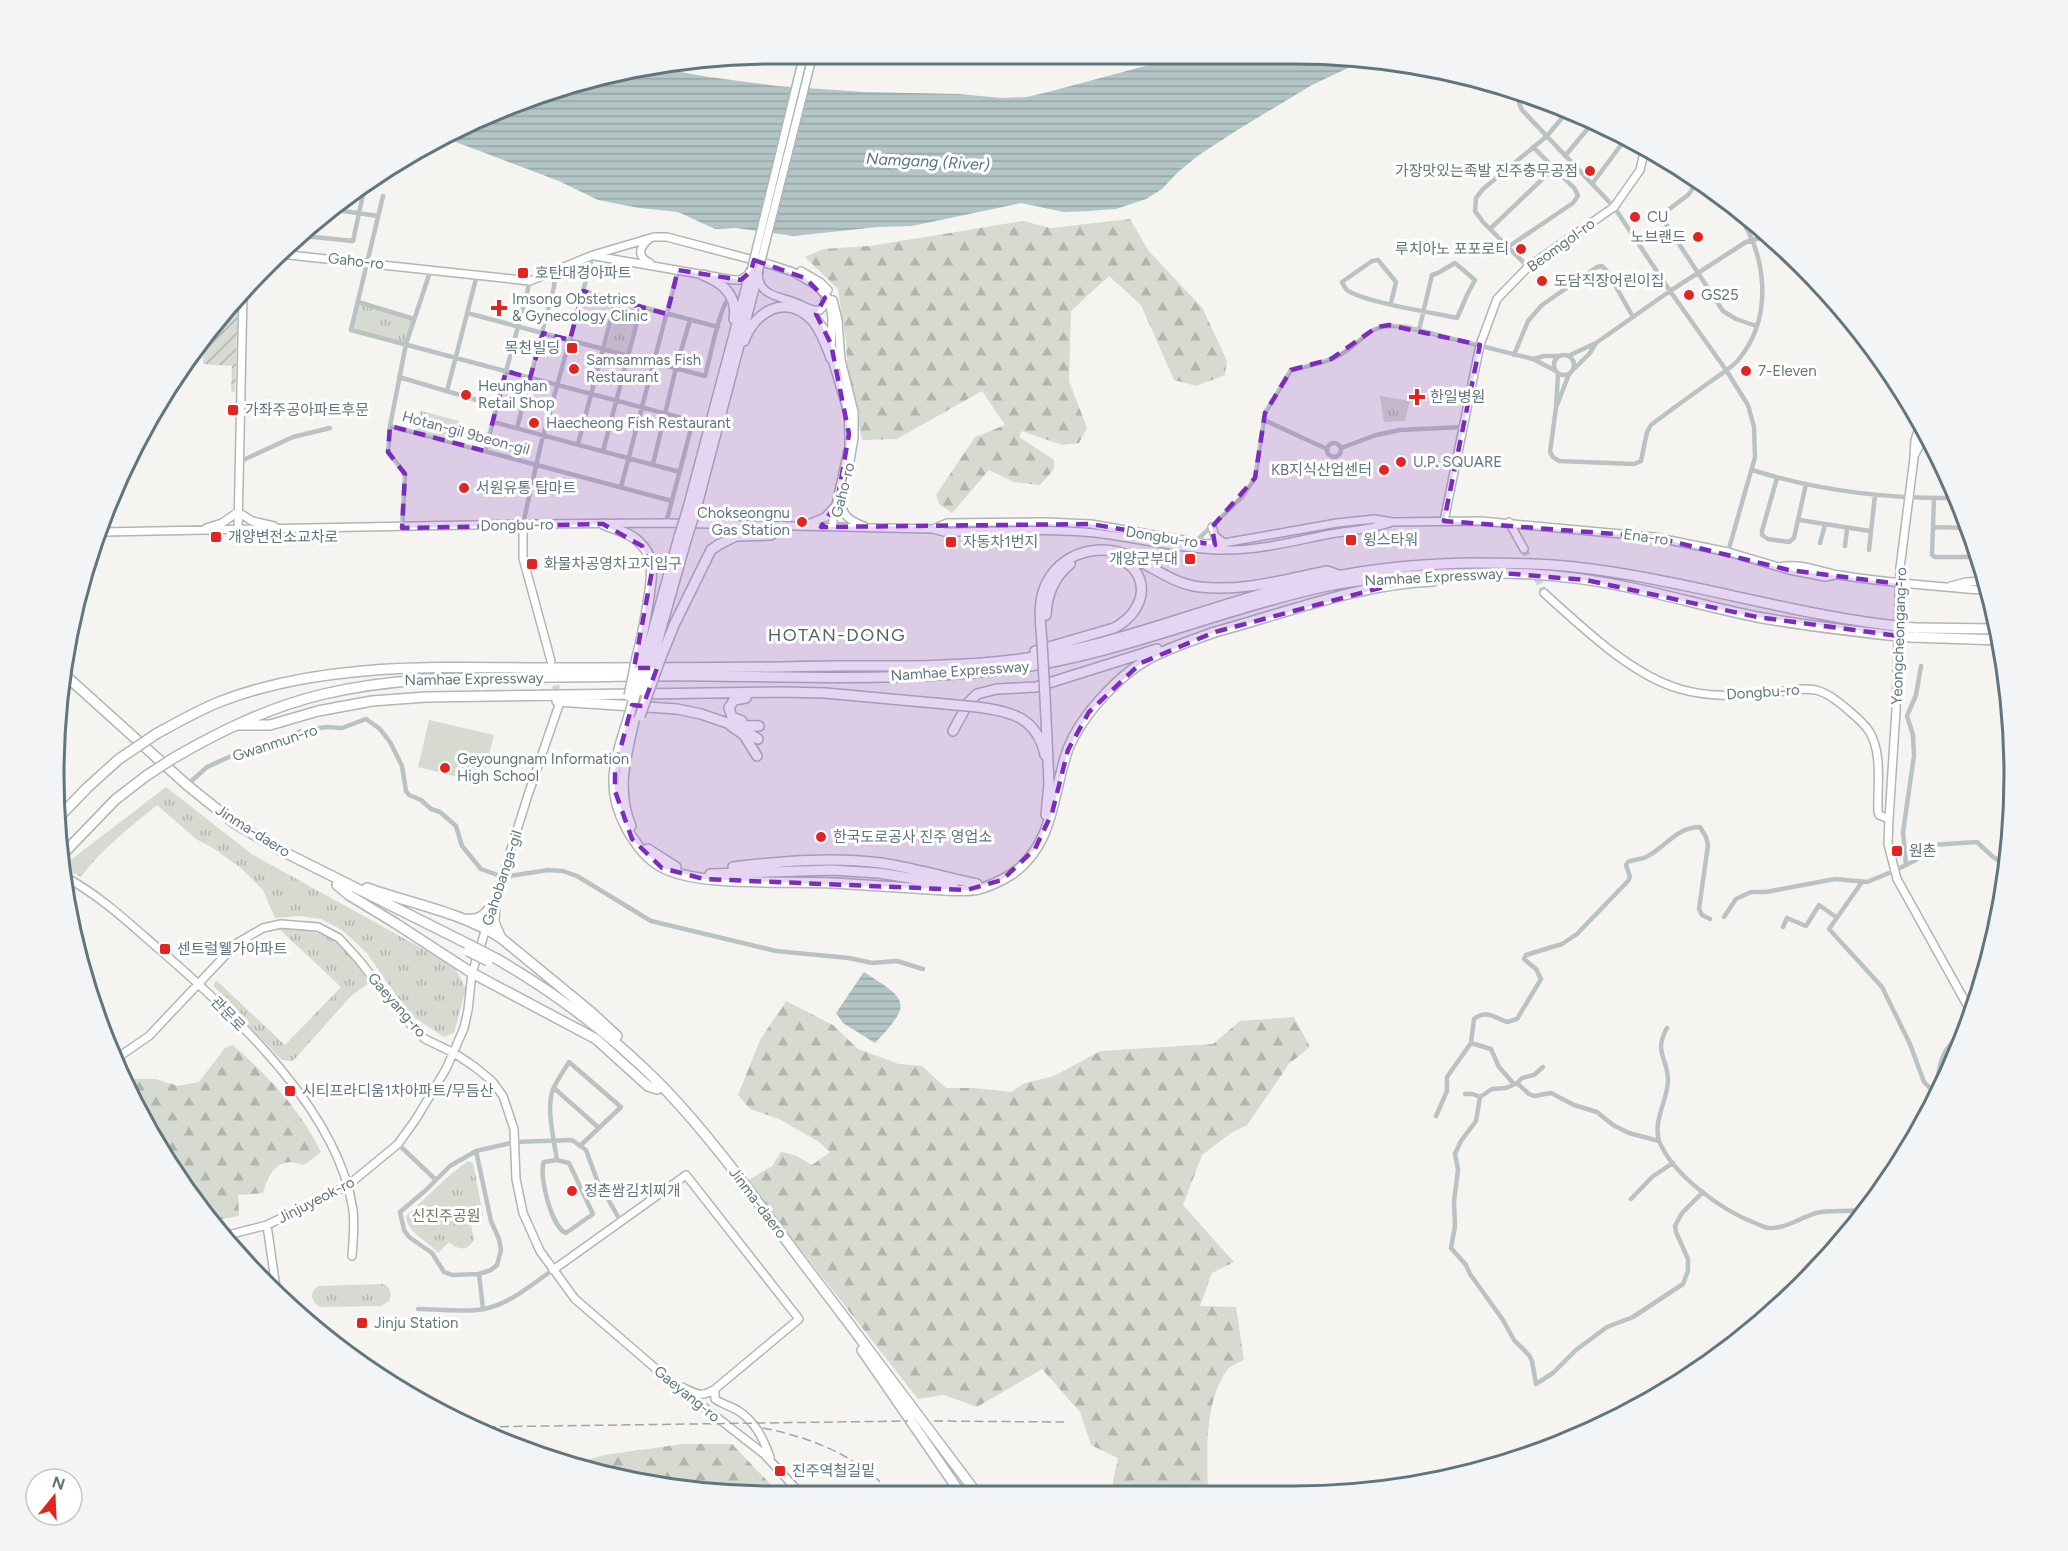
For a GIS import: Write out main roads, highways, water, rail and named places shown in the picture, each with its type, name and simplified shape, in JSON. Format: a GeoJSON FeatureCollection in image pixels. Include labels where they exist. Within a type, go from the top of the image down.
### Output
{"type":"FeatureCollection","features":[{"type":"Feature","properties":{"kind":"highway"},"geometry":{"type":"LineString","coordinates":[[754,272],[692,508],[614,779],[616,801],[623,821],[632,839],[654,862],[662,868],[693,877],[944,890],[979,888],[1002,880],[1021,867],[1035,849],[1053,813],[1068,750],[1080,724],[1089,712],[1141,663],[1168,649],[1215,632]]}},
{"type":"Feature","properties":{"kind":"highway"},"geometry":{"type":"LineString","coordinates":[[703,275],[723,285],[730,295],[735,313],[729,368]]}},
{"type":"Feature","properties":{"kind":"highway"},"geometry":{"type":"LineString","coordinates":[[729,368],[751,327],[765,312],[783,307],[806,314],[819,330],[831,358]]}},
{"type":"Feature","properties":{"kind":"highway"},"geometry":{"type":"LineString","coordinates":[[603,524],[637,540],[650,559],[649,657],[632,716]]}},
{"type":"Feature","properties":{"kind":"highway"},"geometry":{"type":"LineString","coordinates":[[649,657],[675,623],[711,550],[718,544],[736,536],[771,535],[781,526]]}},
{"type":"Feature","properties":{"kind":"highway"},"geometry":{"type":"LineString","coordinates":[[1047,824],[1053,795],[1048,697],[1040,610],[1042,593],[1048,580],[1062,562],[1089,550],[1122,553],[1174,580],[1200,587],[1239,587],[1327,571],[1338,575]]}},
{"type":"Feature","properties":{"kind":"highway"},"geometry":{"type":"LineString","coordinates":[[1011,660],[1047,646],[1114,628],[1125,622],[1136,611],[1142,594],[1139,581],[1132,569],[1120,559],[1104,554],[1089,555],[1068,565],[1050,592],[1044,642]]}},
{"type":"Feature","properties":{"kind":"highway","name":"Namhae Expressway"},"geometry":{"type":"LineString","coordinates":[[65,810],[119,759],[156,734],[219,702],[291,681],[350,672],[438,668],[666,669],[913,665],[1011,660],[1046,655],[1126,636],[1261,594],[1338,575],[1390,568],[1465,563],[1575,567],[1646,578],[1888,630]]}},
{"type":"Feature","properties":{"kind":"highway"},"geometry":{"type":"LineString","coordinates":[[953,731],[968,703],[977,694],[997,689],[1036,687],[1318,602],[1391,585],[1424,581],[1482,579],[1501,573]]}},
{"type":"Feature","properties":{"kind":"highway","name":"Namhae Expressway"},"geometry":{"type":"LineString","coordinates":[[69,848],[115,800],[172,759],[235,725],[298,701],[359,686],[441,678],[704,676],[829,678],[969,673],[1082,656],[1323,587],[1385,577],[1501,573],[1586,580],[1635,588],[1757,616],[1825,628],[1888,630],[1990,639]]}},
{"type":"Feature","properties":{"kind":"highway","name":"Namhae Expressway"},"geometry":{"type":"LineString","coordinates":[[1913,632],[1988,629]]}},
{"type":"Feature","properties":{"kind":"highway","name":"Jinma-daero"},"geometry":{"type":"LineString","coordinates":[[71,681],[213,808],[250,833],[469,948]]}},
{"type":"Feature","properties":{"kind":"highway","name":"Jinma-daero"},"geometry":{"type":"LineString","coordinates":[[71,687],[210,812],[267,850],[469,948]]}},
{"type":"Feature","properties":{"kind":"highway"},"geometry":{"type":"LineString","coordinates":[[235,725],[270,725],[318,711],[372,701],[426,698],[808,693],[956,705],[1007,712],[1021,718],[1032,729],[1044,750],[1049,797]]}},
{"type":"Feature","properties":{"kind":"highway"},"geometry":{"type":"LineString","coordinates":[[504,697],[677,709],[738,725],[760,724],[734,718],[729,712],[730,704],[734,700],[784,698],[808,693]]}},
{"type":"Feature","properties":{"kind":"highway"},"geometry":{"type":"LineString","coordinates":[[626,741],[622,790],[625,809],[637,837],[653,854],[672,866],[707,874],[831,870],[879,873],[953,885],[977,884],[1001,876],[1023,859],[1039,836],[1046,817],[1049,797],[1048,697]]}},
{"type":"Feature","properties":{"kind":"highway"},"geometry":{"type":"LineString","coordinates":[[725,722],[744,735],[756,748],[738,725]]}},
{"type":"Feature","properties":{"kind":"highway"},"geometry":{"type":"LineString","coordinates":[[314,868],[323,867],[369,888],[465,919],[501,938],[591,1012],[636,1055],[643,1067]]}},
{"type":"Feature","properties":{"kind":"highway"},"geometry":{"type":"LineString","coordinates":[[337,885],[349,896],[395,922],[472,973],[596,1039],[648,1086],[657,1089]]}},
{"type":"Feature","properties":{"kind":"highway"},"geometry":{"type":"LineString","coordinates":[[465,919],[478,919],[495,902],[494,922],[501,938]]}},
{"type":"Feature","properties":{"kind":"highway"},"geometry":{"type":"LineString","coordinates":[[469,948],[496,962]]}},
{"type":"Feature","properties":{"kind":"highway","name":"Jinma-daero"},"geometry":{"type":"LineString","coordinates":[[496,962],[554,994],[585,1017],[643,1067],[682,1107],[741,1181],[971,1486]]}},
{"type":"Feature","properties":{"kind":"highway","name":"Jinma-daero"},"geometry":{"type":"LineString","coordinates":[[496,962],[581,1022],[619,1053],[657,1089],[703,1143],[858,1344],[956,1486]]}},
{"type":"Feature","properties":{"kind":"water","name":"Namgang (River)"},"geometry":{"type":"Polygon","coordinates":[[[1152,64],[1292,64],[1350,67],[1312,85],[1239,129],[1199,155],[1162,189],[1146,199],[1116,209],[1064,212],[1021,203],[912,226],[877,227],[794,236],[736,228],[715,229],[678,212],[639,208],[598,200],[559,181],[454,142],[547,102],[637,78],[678,72],[777,86],[864,92],[959,94],[1002,98],[1027,97],[1152,64]]]}},
{"type":"Feature","properties":{"kind":"water"},"geometry":{"type":"Polygon","coordinates":[[[864,972],[890,989],[900,1003],[896,1019],[875,1043],[843,1023],[836,1013],[864,972]]]}},
{"type":"Feature","properties":{"kind":"tunnel"},"geometry":{"type":"LineString","coordinates":[[1524,549],[1544,593]]}},
{"type":"Feature","properties":{"kind":"tunnel"},"geometry":{"type":"LineString","coordinates":[[554,675],[558,700]]}},
{"type":"Feature","properties":{"kind":"railway"},"geometry":{"type":"LineString","coordinates":[[491,1427],[908,1421]]}},
{"type":"Feature","properties":{"kind":"railway"},"geometry":{"type":"LineString","coordinates":[[934,1421],[1064,1422]]}},
{"type":"Feature","properties":{"kind":"railway"},"geometry":{"type":"LineString","coordinates":[[763,1428],[815,1442],[831,1449],[862,1467],[884,1486]]}},
{"type":"Feature","properties":{"kind":"place","name":"가장맛있는족발 진주충무공점"},"geometry":{"type":"Point","coordinates":[1590,171]}},
{"type":"Feature","properties":{"kind":"place","name":"CU"},"geometry":{"type":"Point","coordinates":[1635,217]}},
{"type":"Feature","properties":{"kind":"place","name":"노브랜드"},"geometry":{"type":"Point","coordinates":[1698,237]}},
{"type":"Feature","properties":{"kind":"place","name":"루치아노 포포로티"},"geometry":{"type":"Point","coordinates":[1521,249]}},
{"type":"Feature","properties":{"kind":"place","name":"호탄대경아파트"},"geometry":{"type":"Point","coordinates":[523,273]}},
{"type":"Feature","properties":{"kind":"place","name":"도담직장어린이집"},"geometry":{"type":"Point","coordinates":[1542,281]}},
{"type":"Feature","properties":{"kind":"place","name":"GS25"},"geometry":{"type":"Point","coordinates":[1689,295]}},
{"type":"Feature","properties":{"kind":"place","name":"Imsong Obstetrics & Gynecology Clinic"},"geometry":{"type":"Point","coordinates":[499,308]}},
{"type":"Feature","properties":{"kind":"place","name":"목천빌딩"},"geometry":{"type":"Point","coordinates":[572,348]}},
{"type":"Feature","properties":{"kind":"place","name":"Samsammas Fish Restaurant"},"geometry":{"type":"Point","coordinates":[574,369]}},
{"type":"Feature","properties":{"kind":"place","name":"7-Eleven"},"geometry":{"type":"Point","coordinates":[1746,371]}},
{"type":"Feature","properties":{"kind":"place","name":"Heunghan Retail Shop"},"geometry":{"type":"Point","coordinates":[466,395]}},
{"type":"Feature","properties":{"kind":"place","name":"한일병원"},"geometry":{"type":"Point","coordinates":[1417,397]}},
{"type":"Feature","properties":{"kind":"place","name":"가좌주공아파트후문"},"geometry":{"type":"Point","coordinates":[233,410]}},
{"type":"Feature","properties":{"kind":"place","name":"Haecheong Fish Restaurant"},"geometry":{"type":"Point","coordinates":[534,423]}},
{"type":"Feature","properties":{"kind":"place","name":"U.P. SQUARE"},"geometry":{"type":"Point","coordinates":[1401,462]}},
{"type":"Feature","properties":{"kind":"place","name":"KB지식산업센터"},"geometry":{"type":"Point","coordinates":[1384,470]}},
{"type":"Feature","properties":{"kind":"place","name":"서원유통 탑마트"},"geometry":{"type":"Point","coordinates":[464,488]}},
{"type":"Feature","properties":{"kind":"place","name":"Chokseongnu Gas Station"},"geometry":{"type":"Point","coordinates":[802,522]}},
{"type":"Feature","properties":{"kind":"place","name":"개양변전소교차로"},"geometry":{"type":"Point","coordinates":[216,537]}},
{"type":"Feature","properties":{"kind":"place","name":"윙스타워"},"geometry":{"type":"Point","coordinates":[1351,540]}},
{"type":"Feature","properties":{"kind":"place","name":"자동차1번지"},"geometry":{"type":"Point","coordinates":[951,542]}},
{"type":"Feature","properties":{"kind":"place","name":"개양군부대"},"geometry":{"type":"Point","coordinates":[1190,559]}},
{"type":"Feature","properties":{"kind":"place","name":"화물차공영차고지입구"},"geometry":{"type":"Point","coordinates":[532,564]}},
{"type":"Feature","properties":{"kind":"place","name":"Geyoungnam Information High School"},"geometry":{"type":"Point","coordinates":[445,768]}},
{"type":"Feature","properties":{"kind":"place","name":"한국도로공사 진주 영업소"},"geometry":{"type":"Point","coordinates":[821,837]}},
{"type":"Feature","properties":{"kind":"place","name":"원촌"},"geometry":{"type":"Point","coordinates":[1897,851]}},
{"type":"Feature","properties":{"kind":"place","name":"센트럴웰가아파트"},"geometry":{"type":"Point","coordinates":[165,949]}},
{"type":"Feature","properties":{"kind":"place","name":"시티프라디움1차아파트/무듬산"},"geometry":{"type":"Point","coordinates":[290,1091]}},
{"type":"Feature","properties":{"kind":"place","name":"정촌쌈김치찌개"},"geometry":{"type":"Point","coordinates":[572,1191]}},
{"type":"Feature","properties":{"kind":"place","name":"Jinju Station"},"geometry":{"type":"Point","coordinates":[362,1323]}},
{"type":"Feature","properties":{"kind":"place","name":"진주역철길밑"},"geometry":{"type":"Point","coordinates":[780,1471]}},
{"type":"Feature","properties":{"kind":"district","name":"HOTAN-DONG"},"geometry":{"type":"Point","coordinates":[837,635]}},
{"type":"Feature","properties":{"kind":"park label","name":"신진주공원"},"geometry":{"type":"Point","coordinates":[446,1216]}}]}
